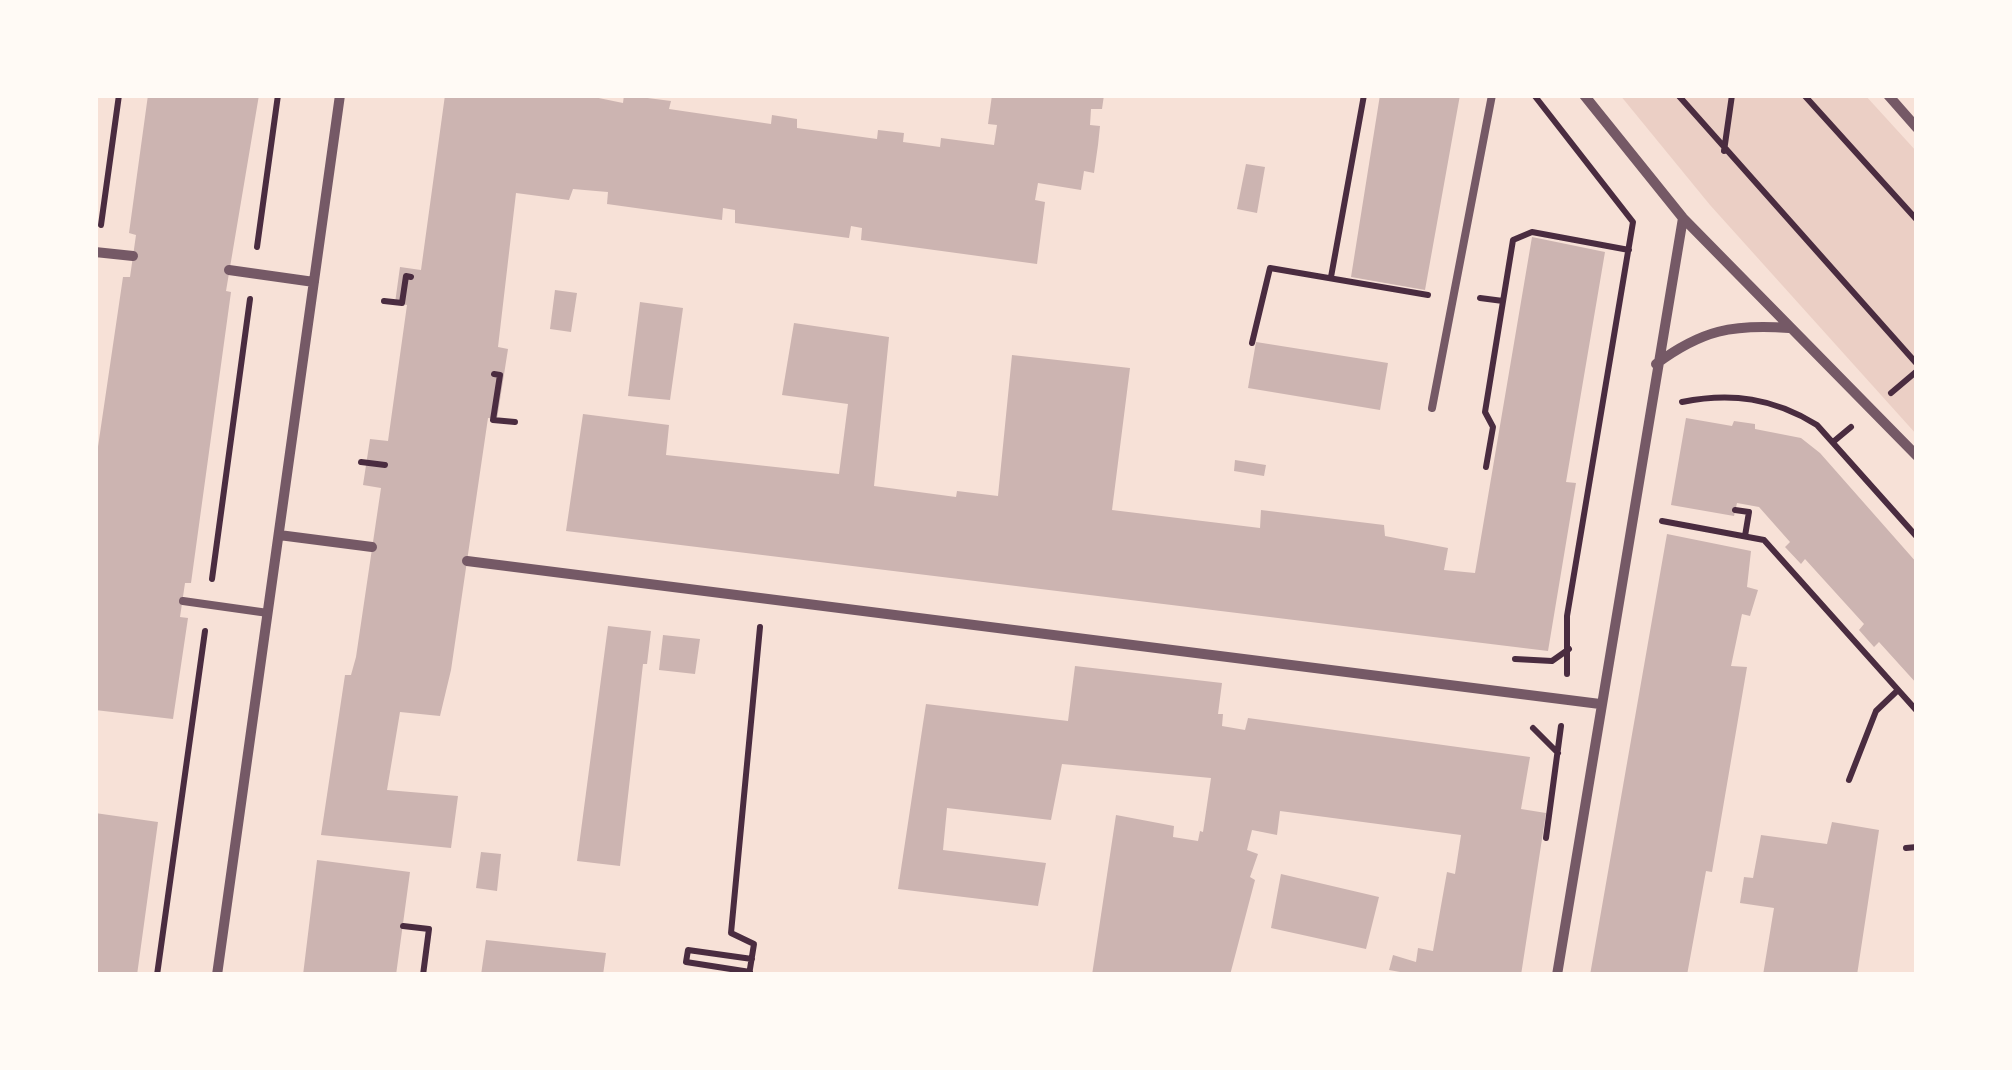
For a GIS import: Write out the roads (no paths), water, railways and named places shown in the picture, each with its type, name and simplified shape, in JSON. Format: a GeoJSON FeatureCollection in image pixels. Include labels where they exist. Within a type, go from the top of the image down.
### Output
{"type":"FeatureCollection","features":[{"type":"Feature","properties":{"kind":"street"},"geometry":{"type":"LineString","coordinates":[[217,975],[340,95]]}},
{"type":"Feature","properties":{"kind":"street"},"geometry":{"type":"LineString","coordinates":[[1584,95],[1683,218],[1917,456]]}},
{"type":"Feature","properties":{"kind":"street"},"geometry":{"type":"LineString","coordinates":[[1888,95],[1917,128]]}},
{"type":"Feature","properties":{"kind":"street"},"geometry":{"type":"LineString","coordinates":[[1558,975],[1655,365],[1683,218]]}},
{"type":"Feature","properties":{"kind":"street"},"geometry":{"type":"LineString","coordinates":[[96,252],[133,256]]}},
{"type":"Feature","properties":{"kind":"street"},"geometry":{"type":"LineString","coordinates":[[229,270],[314,282]]}},
{"type":"Feature","properties":{"kind":"street"},"geometry":{"type":"LineString","coordinates":[[1655,365],[1688,340],[1721,330],[1749,325],[1790,328]]}},
{"type":"Feature","properties":{"kind":"street"},"geometry":{"type":"LineString","coordinates":[[279,535],[372,548]]}},
{"type":"Feature","properties":{"kind":"street"},"geometry":{"type":"LineString","coordinates":[[467,560],[1600,704]]}},
{"type":"Feature","properties":{"kind":"lane"},"geometry":{"type":"LineString","coordinates":[[1432,408],[1492,95]]}},
{"type":"Feature","properties":{"kind":"lane"},"geometry":{"type":"LineString","coordinates":[[183,601],[268,613]]}}]}
